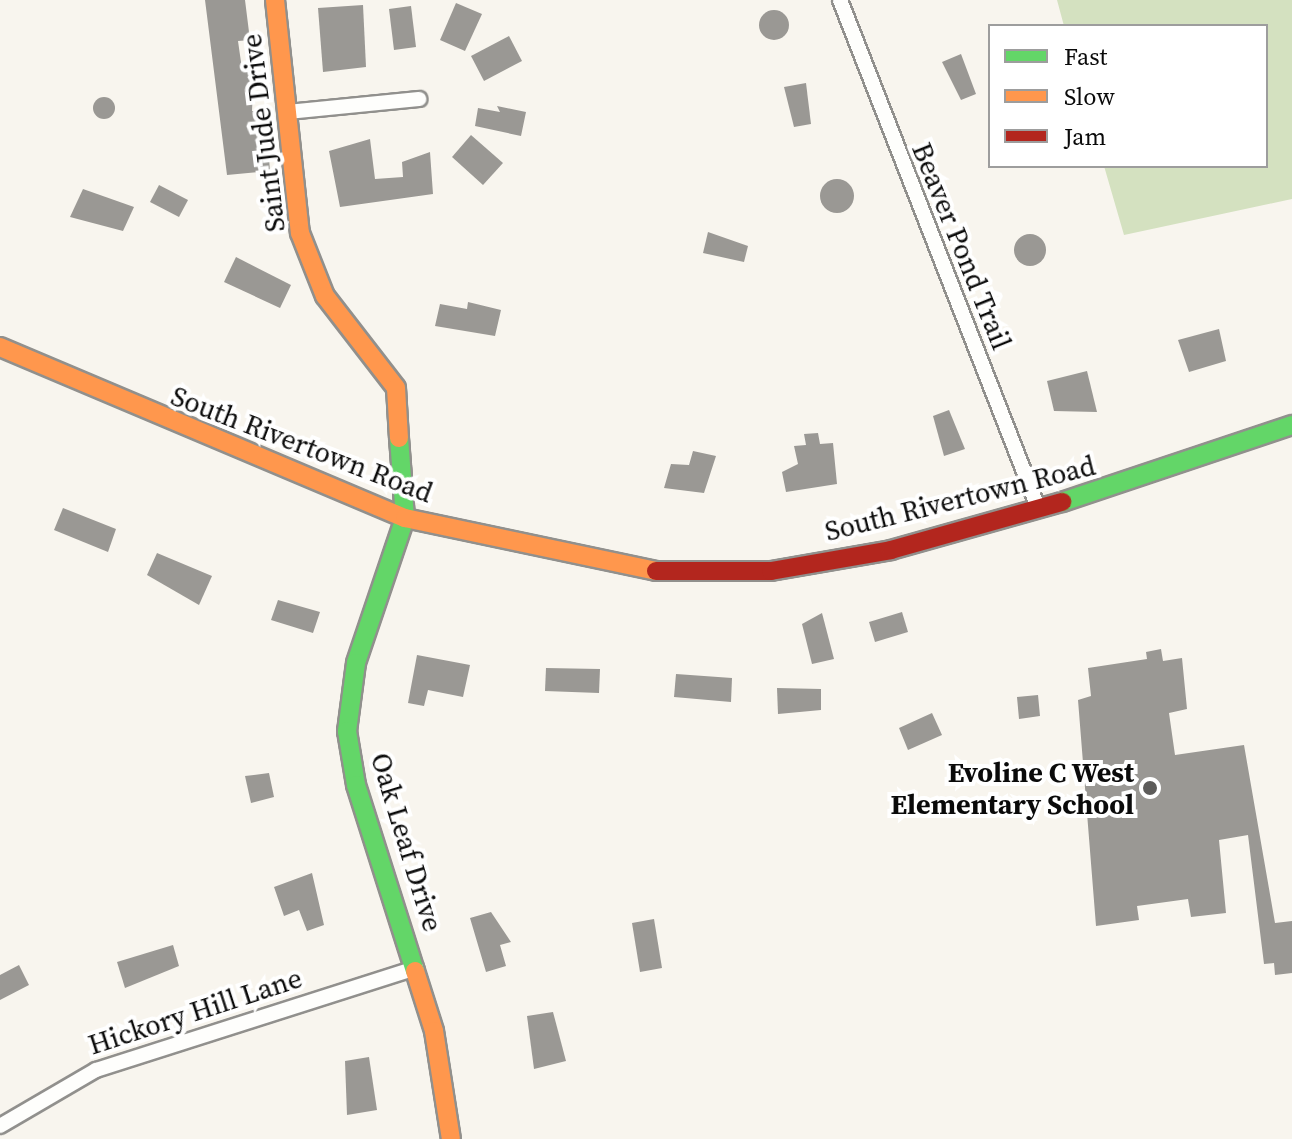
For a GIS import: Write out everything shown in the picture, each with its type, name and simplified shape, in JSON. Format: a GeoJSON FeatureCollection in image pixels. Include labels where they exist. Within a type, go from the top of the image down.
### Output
{"type":"FeatureCollection","features":[{"type":"Feature","properties":{"kind":"main road","name":"Saint Jude Drive"},"geometry":{"type":"LineString","coordinates":[[275,0],[300,233],[325,296],[396,388],[405,518]]}},
{"type":"Feature","properties":{"kind":"main road","name":"South Rivertown Road"},"geometry":{"type":"LineString","coordinates":[[0,347],[405,518],[621,568],[698,574],[771,571],[891,550],[1039,510],[1292,425]]}},
{"type":"Feature","properties":{"kind":"main road","name":"Oak Leaf Drive"},"geometry":{"type":"LineString","coordinates":[[405,518],[356,663],[347,731],[356,785],[416,968],[451,1139]]}},
{"type":"Feature","properties":{"kind":"street","name":"Beaver Pond Trail"},"geometry":{"type":"LineString","coordinates":[[840,0],[1039,510]]}},
{"type":"Feature","properties":{"kind":"street"},"geometry":{"type":"LineString","coordinates":[[287,112],[419,99]]}},
{"type":"Feature","properties":{"kind":"street","name":"Hickory Hill Lane"},"geometry":{"type":"LineString","coordinates":[[0,1126],[96,1070],[416,968]]}},
{"type":"Feature","properties":{"kind":"green space"},"geometry":{"type":"Polygon","coordinates":[[[1057,0],[1292,0],[1292,199],[1124,235],[1105,168],[1268,168],[1268,24],[1063,24],[1057,0]]]}},
{"type":"Feature","properties":{"kind":"building"},"geometry":{"type":"Polygon","coordinates":[[[205,0],[245,0],[250,40],[238,41],[242,69],[254,67],[252,111],[261,111],[262,158],[269,158],[270,171],[227,175],[205,0]]]}},
{"type":"Feature","properties":{"kind":"building"},"geometry":{"type":"Polygon","coordinates":[[[456,3],[482,14],[465,51],[440,40],[456,3]]]}},
{"type":"Feature","properties":{"kind":"building"},"geometry":{"type":"Polygon","coordinates":[[[363,5],[366,67],[323,72],[318,8],[363,5]]]}},
{"type":"Feature","properties":{"kind":"building"},"geometry":{"type":"Polygon","coordinates":[[[411,6],[416,47],[394,50],[389,9],[411,6]]]}},
{"type":"Feature","properties":{"kind":"building"},"geometry":{"type":"Polygon","coordinates":[[[774,10],[780,11],[788,19],[788,31],[780,39],[774,40],[768,39],[760,31],[759,25],[760,19],[768,11],[774,10]]]}},
{"type":"Feature","properties":{"kind":"building"},"geometry":{"type":"Polygon","coordinates":[[[509,36],[522,61],[484,81],[471,56],[509,36]]]}},
{"type":"Feature","properties":{"kind":"building"},"geometry":{"type":"Polygon","coordinates":[[[961,54],[976,94],[961,100],[942,62],[961,54]]]}},
{"type":"Feature","properties":{"kind":"building"},"geometry":{"type":"Polygon","coordinates":[[[806,83],[811,124],[794,127],[784,87],[806,83]]]}},
{"type":"Feature","properties":{"kind":"building"},"geometry":{"type":"Polygon","coordinates":[[[100,97],[108,97],[115,108],[108,119],[100,119],[93,112],[93,104],[100,97]]]}},
{"type":"Feature","properties":{"kind":"building"},"geometry":{"type":"Polygon","coordinates":[[[497,106],[526,112],[521,136],[475,126],[478,108],[500,112],[497,106]]]}},
{"type":"Feature","properties":{"kind":"building"},"geometry":{"type":"Polygon","coordinates":[[[471,135],[503,163],[483,185],[452,157],[471,135]]]}},
{"type":"Feature","properties":{"kind":"building"},"geometry":{"type":"Polygon","coordinates":[[[370,139],[375,179],[403,177],[402,162],[430,152],[433,194],[340,207],[329,151],[370,139]]]}},
{"type":"Feature","properties":{"kind":"building"},"geometry":{"type":"Polygon","coordinates":[[[837,179],[849,184],[854,196],[849,208],[837,213],[825,208],[820,196],[825,184],[837,179]]]}},
{"type":"Feature","properties":{"kind":"building"},"geometry":{"type":"Polygon","coordinates":[[[159,185],[188,200],[179,217],[150,202],[159,185]]]}},
{"type":"Feature","properties":{"kind":"building"},"geometry":{"type":"Polygon","coordinates":[[[83,189],[134,207],[123,231],[70,217],[83,189]]]}},
{"type":"Feature","properties":{"kind":"building"},"geometry":{"type":"Polygon","coordinates":[[[708,232],[748,246],[744,262],[703,253],[708,232]]]}},
{"type":"Feature","properties":{"kind":"building"},"geometry":{"type":"Polygon","coordinates":[[[1030,234],[1041,239],[1046,250],[1041,261],[1030,266],[1019,261],[1014,250],[1019,239],[1030,234]]]}},
{"type":"Feature","properties":{"kind":"building"},"geometry":{"type":"Polygon","coordinates":[[[236,257],[291,285],[280,308],[224,282],[236,257]]]}},
{"type":"Feature","properties":{"kind":"building"},"geometry":{"type":"Polygon","coordinates":[[[468,302],[501,310],[495,336],[435,326],[440,304],[467,309],[468,302]]]}},
{"type":"Feature","properties":{"kind":"building"},"geometry":{"type":"Polygon","coordinates":[[[1219,329],[1226,361],[1189,372],[1178,340],[1219,329]]]}},
{"type":"Feature","properties":{"kind":"building"},"geometry":{"type":"Polygon","coordinates":[[[1087,371],[1097,412],[1054,411],[1047,381],[1087,371]]]}},
{"type":"Feature","properties":{"kind":"building"},"geometry":{"type":"Polygon","coordinates":[[[949,410],[965,449],[944,456],[933,416],[949,410]]]}},
{"type":"Feature","properties":{"kind":"building"},"geometry":{"type":"Polygon","coordinates":[[[818,433],[820,444],[833,443],[837,484],[786,492],[782,472],[798,464],[794,446],[806,445],[804,434],[818,433]]]}},
{"type":"Feature","properties":{"kind":"building"},"geometry":{"type":"Polygon","coordinates":[[[693,451],[716,456],[704,493],[664,488],[671,464],[689,465],[693,451]]]}},
{"type":"Feature","properties":{"kind":"building"},"geometry":{"type":"Polygon","coordinates":[[[63,508],[116,529],[108,552],[54,530],[63,508]]]}},
{"type":"Feature","properties":{"kind":"building"},"geometry":{"type":"Polygon","coordinates":[[[157,553],[212,576],[199,605],[147,575],[157,553]]]}},
{"type":"Feature","properties":{"kind":"building"},"geometry":{"type":"Polygon","coordinates":[[[278,600],[320,612],[313,633],[271,620],[278,600]]]}},
{"type":"Feature","properties":{"kind":"building"},"geometry":{"type":"Polygon","coordinates":[[[902,612],[908,632],[875,642],[869,622],[902,612]]]}},
{"type":"Feature","properties":{"kind":"building"},"geometry":{"type":"Polygon","coordinates":[[[822,613],[834,659],[812,664],[802,624],[822,613]]]}},
{"type":"Feature","properties":{"kind":"building"},"geometry":{"type":"Polygon","coordinates":[[[1161,649],[1163,661],[1182,658],[1187,709],[1169,713],[1175,755],[1244,745],[1275,923],[1292,921],[1292,973],[1275,975],[1274,963],[1264,964],[1248,835],[1219,840],[1226,913],[1191,917],[1188,899],[1137,906],[1139,920],[1096,926],[1078,700],[1091,696],[1088,668],[1147,659],[1146,652],[1161,649]]]}},
{"type":"Feature","properties":{"kind":"building"},"geometry":{"type":"Polygon","coordinates":[[[417,655],[470,665],[463,697],[428,690],[424,706],[408,703],[417,655]]]}},
{"type":"Feature","properties":{"kind":"building"},"geometry":{"type":"Polygon","coordinates":[[[546,668],[600,669],[599,693],[545,691],[546,668]]]}},
{"type":"Feature","properties":{"kind":"building"},"geometry":{"type":"Polygon","coordinates":[[[676,674],[732,678],[731,702],[674,697],[676,674]]]}},
{"type":"Feature","properties":{"kind":"building"},"geometry":{"type":"Polygon","coordinates":[[[777,688],[821,689],[821,710],[778,714],[777,688]]]}},
{"type":"Feature","properties":{"kind":"building"},"geometry":{"type":"Polygon","coordinates":[[[1038,695],[1040,716],[1019,719],[1017,697],[1038,695]]]}},
{"type":"Feature","properties":{"kind":"building"},"geometry":{"type":"Polygon","coordinates":[[[932,713],[942,735],[908,750],[899,728],[932,713]]]}},
{"type":"Feature","properties":{"kind":"building"},"geometry":{"type":"Polygon","coordinates":[[[269,773],[274,797],[251,803],[245,776],[269,773]]]}},
{"type":"Feature","properties":{"kind":"building"},"geometry":{"type":"Polygon","coordinates":[[[312,873],[324,925],[307,931],[299,910],[284,916],[274,887],[312,873]]]}},
{"type":"Feature","properties":{"kind":"building"},"geometry":{"type":"Polygon","coordinates":[[[491,912],[511,942],[500,945],[506,966],[486,972],[470,918],[491,912]]]}},
{"type":"Feature","properties":{"kind":"building"},"geometry":{"type":"Polygon","coordinates":[[[654,919],[662,968],[640,972],[632,923],[654,919]]]}},
{"type":"Feature","properties":{"kind":"building"},"geometry":{"type":"Polygon","coordinates":[[[173,945],[179,966],[125,988],[117,962],[173,945]]]}},
{"type":"Feature","properties":{"kind":"building"},"geometry":{"type":"Polygon","coordinates":[[[19,965],[29,985],[0,1000],[0,975],[19,965]]]}},
{"type":"Feature","properties":{"kind":"building"},"geometry":{"type":"Polygon","coordinates":[[[553,1012],[566,1061],[534,1069],[527,1016],[553,1012]]]}},
{"type":"Feature","properties":{"kind":"building"},"geometry":{"type":"Polygon","coordinates":[[[369,1057],[377,1110],[347,1115],[345,1061],[369,1057]]]}},
{"type":"Feature","properties":{"kind":"traffic: fast"},"geometry":{"type":"LineString","coordinates":[[1062,502],[1292,425]]}},
{"type":"Feature","properties":{"kind":"traffic: fast"},"geometry":{"type":"LineString","coordinates":[[399,438],[405,518],[356,663],[347,731],[356,785],[415,971]]}},
{"type":"Feature","properties":{"kind":"traffic: slow"},"geometry":{"type":"LineString","coordinates":[[275,0],[300,233],[325,296],[396,388],[399,438]]}},
{"type":"Feature","properties":{"kind":"traffic: slow"},"geometry":{"type":"LineString","coordinates":[[0,347],[405,518],[656,571]]}},
{"type":"Feature","properties":{"kind":"traffic: slow"},"geometry":{"type":"LineString","coordinates":[[415,971],[434,1031],[451,1139]]}},
{"type":"Feature","properties":{"kind":"traffic: jam"},"geometry":{"type":"LineString","coordinates":[[656,571],[771,571],[891,550],[1062,502]]}},
{"type":"Feature","properties":{"kind":"place","name":"Evoline C West Elementary School"},"geometry":{"type":"Point","coordinates":[1150,788]}}]}
